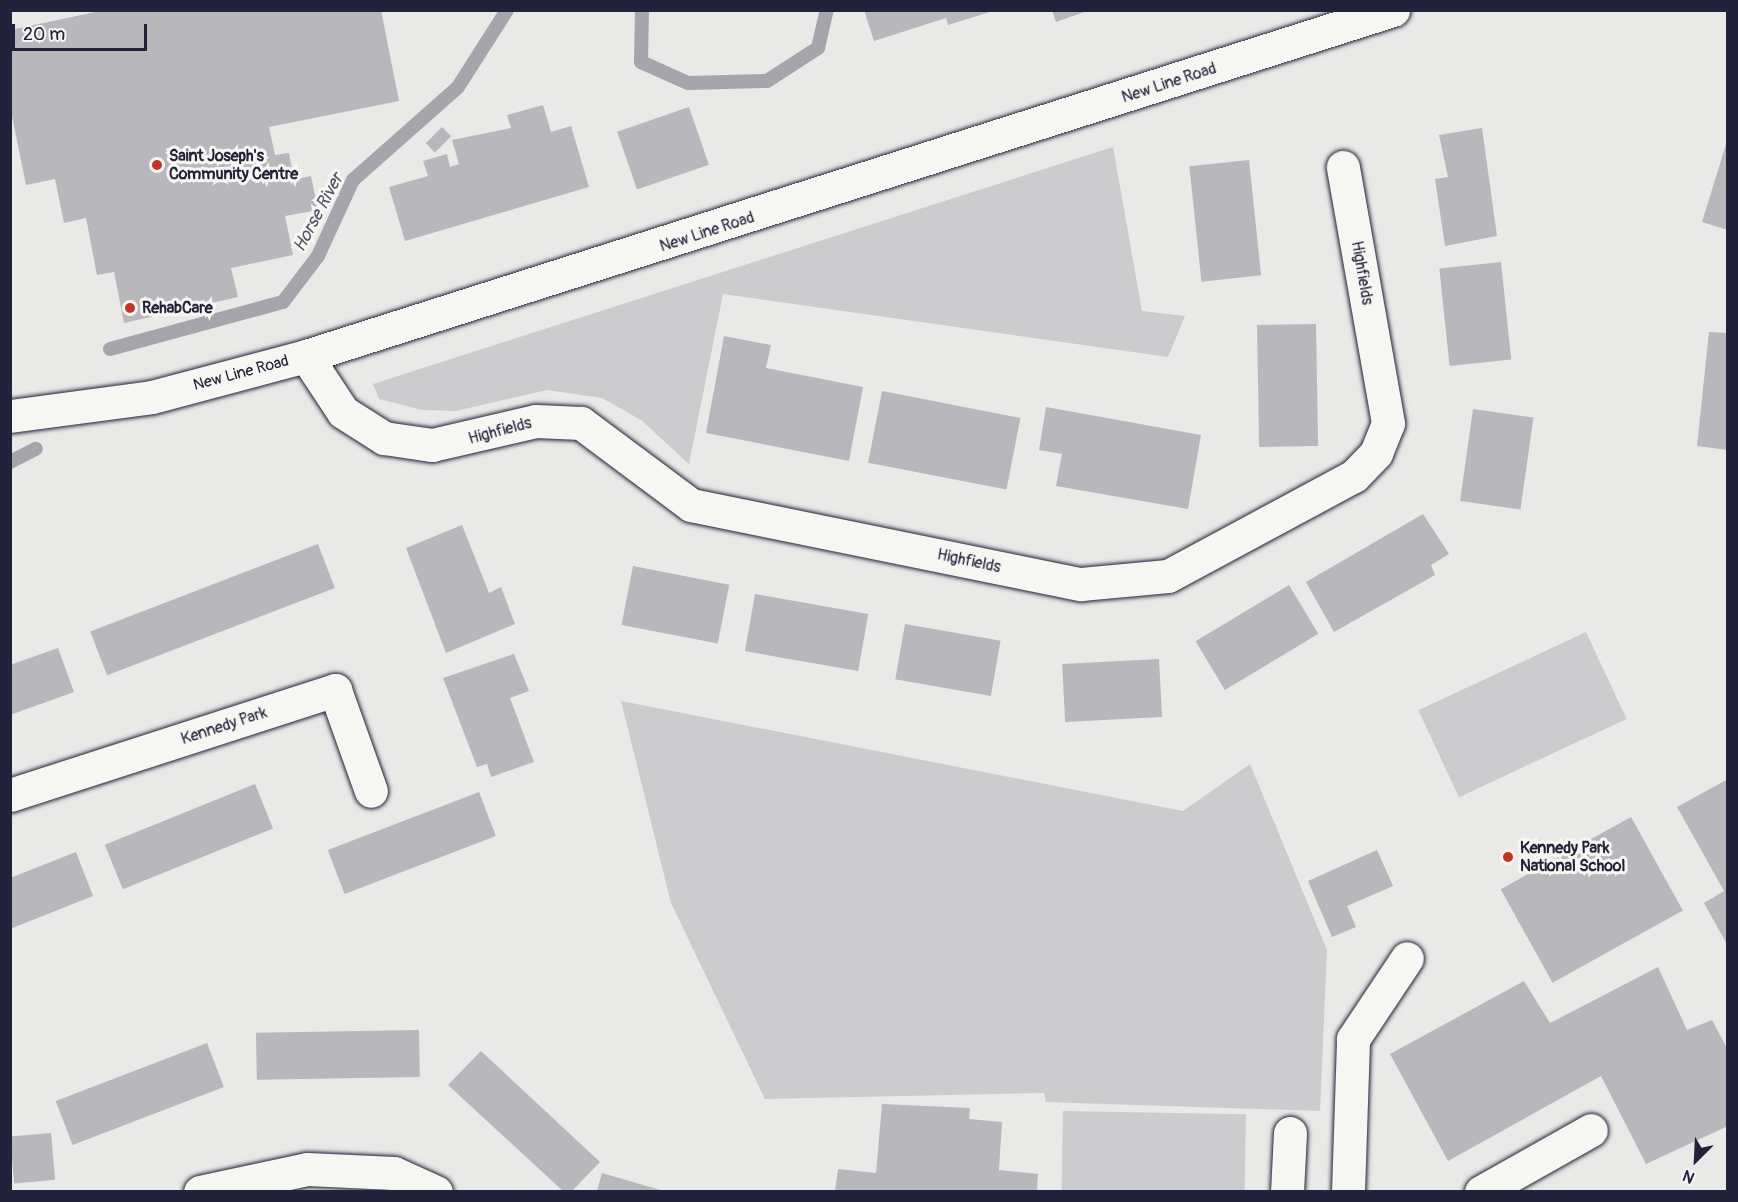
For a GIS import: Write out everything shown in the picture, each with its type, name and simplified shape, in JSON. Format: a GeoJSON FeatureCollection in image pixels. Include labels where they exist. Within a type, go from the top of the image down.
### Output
{"type":"FeatureCollection","features":[{"type":"Feature","properties":{"kind":"street","name":"New Line Road"},"geometry":{"type":"LineString","coordinates":[[10,416],[152,397],[306,356],[1393,10]]}},
{"type":"Feature","properties":{"kind":"street","name":"Highfields"},"geometry":{"type":"LineString","coordinates":[[306,356],[343,412],[384,438],[432,445],[536,421],[581,423],[691,506],[1081,584],[1168,576],[1345,481],[1376,453],[1388,423],[1343,167]]}},
{"type":"Feature","properties":{"kind":"street","name":"Kennedy Park"},"geometry":{"type":"LineString","coordinates":[[10,795],[335,690],[371,791]]}},
{"type":"Feature","properties":{"kind":"street"},"geometry":{"type":"LineString","coordinates":[[1348,1191],[1353,1039],[1407,958]]}},
{"type":"Feature","properties":{"kind":"street"},"geometry":{"type":"LineString","coordinates":[[1481,1191],[1592,1130]]}},
{"type":"Feature","properties":{"kind":"street"},"geometry":{"type":"LineString","coordinates":[[1287,1191],[1290,1133]]}},
{"type":"Feature","properties":{"kind":"street"},"geometry":{"type":"LineString","coordinates":[[200,1191],[307,1169],[394,1173],[436,1191]]}},
{"type":"Feature","properties":{"kind":"shaded area"},"geometry":{"type":"Polygon","coordinates":[[[1113,147],[1142,311],[1185,316],[1168,357],[723,294],[689,464],[641,420],[602,398],[547,390],[456,411],[422,410],[379,399],[373,384],[1113,147]]]}},
{"type":"Feature","properties":{"kind":"shaded area"},"geometry":{"type":"Polygon","coordinates":[[[1586,632],[1627,719],[1459,797],[1418,710],[1586,632]]]}},
{"type":"Feature","properties":{"kind":"shaded area"},"geometry":{"type":"Polygon","coordinates":[[[621,701],[1183,811],[1250,764],[1327,950],[1320,1111],[1046,1102],[1044,1093],[765,1099],[671,903],[621,701]]]}},
{"type":"Feature","properties":{"kind":"shaded area"},"geometry":{"type":"Polygon","coordinates":[[[1063,1111],[1246,1114],[1245,1192],[1062,1191],[1063,1111]]]}},
{"type":"Feature","properties":{"kind":"building","name":"Saint Joseph's Community Centre"},"geometry":{"type":"Polygon","coordinates":[[[105,10],[381,10],[399,101],[269,127],[275,155],[289,153],[294,180],[311,176],[318,210],[285,216],[293,255],[231,268],[238,297],[124,323],[114,272],[97,275],[86,218],[64,223],[55,179],[26,185],[10,106],[10,30],[105,10]]]}},
{"type":"Feature","properties":{"kind":"building"},"geometry":{"type":"Polygon","coordinates":[[[864,10],[993,11],[948,25],[946,18],[874,41],[864,10]]]}},
{"type":"Feature","properties":{"kind":"building"},"geometry":{"type":"Polygon","coordinates":[[[1052,10],[1087,10],[1087,11],[1056,22],[1052,10]]]}},
{"type":"Feature","properties":{"kind":"building"},"geometry":{"type":"Polygon","coordinates":[[[543,105],[551,132],[571,126],[589,187],[405,241],[389,187],[428,176],[423,161],[447,154],[450,167],[459,164],[452,140],[511,128],[507,115],[543,105]]]}},
{"type":"Feature","properties":{"kind":"building"},"geometry":{"type":"Polygon","coordinates":[[[689,107],[709,165],[637,189],[617,132],[689,107]]]}},
{"type":"Feature","properties":{"kind":"building"},"geometry":{"type":"Polygon","coordinates":[[[442,127],[451,136],[435,152],[426,143],[442,127]]]}},
{"type":"Feature","properties":{"kind":"building"},"geometry":{"type":"Polygon","coordinates":[[[1482,128],[1497,236],[1445,246],[1435,179],[1448,177],[1439,135],[1482,128]]]}},
{"type":"Feature","properties":{"kind":"building"},"geometry":{"type":"Polygon","coordinates":[[[1728,141],[1728,230],[1702,222],[1728,141]]]}},
{"type":"Feature","properties":{"kind":"building"},"geometry":{"type":"Polygon","coordinates":[[[1249,160],[1261,275],[1201,282],[1189,166],[1249,160]]]}},
{"type":"Feature","properties":{"kind":"building"},"geometry":{"type":"Polygon","coordinates":[[[1501,262],[1511,359],[1450,366],[1439,268],[1501,262]]]}},
{"type":"Feature","properties":{"kind":"building"},"geometry":{"type":"Polygon","coordinates":[[[1316,324],[1318,446],[1259,447],[1257,325],[1316,324]]]}},
{"type":"Feature","properties":{"kind":"building"},"geometry":{"type":"Polygon","coordinates":[[[1709,332],[1728,333],[1728,450],[1697,446],[1709,332]]]}},
{"type":"Feature","properties":{"kind":"building"},"geometry":{"type":"Polygon","coordinates":[[[724,336],[771,345],[766,368],[863,387],[849,461],[706,433],[724,336]]]}},
{"type":"Feature","properties":{"kind":"building"},"geometry":{"type":"Polygon","coordinates":[[[882,391],[1020,418],[1006,490],[868,463],[882,391]]]}},
{"type":"Feature","properties":{"kind":"building"},"geometry":{"type":"Polygon","coordinates":[[[1046,407],[1201,435],[1188,509],[1056,486],[1062,454],[1039,450],[1046,407]]]}},
{"type":"Feature","properties":{"kind":"building"},"geometry":{"type":"Polygon","coordinates":[[[1473,409],[1533,417],[1520,510],[1460,501],[1473,409]]]}},
{"type":"Feature","properties":{"kind":"building"},"geometry":{"type":"Polygon","coordinates":[[[1423,514],[1449,554],[1431,565],[1435,575],[1334,632],[1306,582],[1423,514]]]}},
{"type":"Feature","properties":{"kind":"building"},"geometry":{"type":"Polygon","coordinates":[[[462,525],[489,593],[501,587],[515,624],[446,653],[406,548],[462,525]]]}},
{"type":"Feature","properties":{"kind":"building"},"geometry":{"type":"Polygon","coordinates":[[[318,544],[335,588],[107,675],[90,631],[318,544]]]}},
{"type":"Feature","properties":{"kind":"building"},"geometry":{"type":"Polygon","coordinates":[[[633,566],[729,585],[718,644],[622,625],[633,566]]]}},
{"type":"Feature","properties":{"kind":"building"},"geometry":{"type":"Polygon","coordinates":[[[1289,585],[1318,634],[1225,690],[1196,641],[1289,585]]]}},
{"type":"Feature","properties":{"kind":"building"},"geometry":{"type":"Polygon","coordinates":[[[755,594],[868,614],[858,671],[745,651],[755,594]]]}},
{"type":"Feature","properties":{"kind":"building"},"geometry":{"type":"Polygon","coordinates":[[[905,624],[1001,641],[991,696],[895,679],[905,624]]]}},
{"type":"Feature","properties":{"kind":"building"},"geometry":{"type":"Polygon","coordinates":[[[58,648],[74,692],[10,715],[10,665],[58,648]]]}},
{"type":"Feature","properties":{"kind":"building"},"geometry":{"type":"Polygon","coordinates":[[[514,654],[529,691],[510,698],[534,762],[491,777],[487,764],[477,767],[443,678],[514,654]]]}},
{"type":"Feature","properties":{"kind":"building"},"geometry":{"type":"Polygon","coordinates":[[[1159,659],[1162,717],[1065,722],[1062,664],[1159,659]]]}},
{"type":"Feature","properties":{"kind":"building"},"geometry":{"type":"Polygon","coordinates":[[[1728,779],[1728,946],[1704,903],[1724,891],[1677,807],[1728,779]]]}},
{"type":"Feature","properties":{"kind":"building"},"geometry":{"type":"Polygon","coordinates":[[[255,784],[273,829],[123,889],[105,845],[255,784]]]}},
{"type":"Feature","properties":{"kind":"building"},"geometry":{"type":"Polygon","coordinates":[[[479,792],[496,836],[345,894],[328,850],[479,792]]]}},
{"type":"Feature","properties":{"kind":"building"},"geometry":{"type":"Polygon","coordinates":[[[1631,817],[1683,911],[1553,983],[1501,889],[1631,817]]]}},
{"type":"Feature","properties":{"kind":"building"},"geometry":{"type":"Polygon","coordinates":[[[1377,850],[1393,886],[1347,906],[1356,927],[1332,937],[1308,881],[1377,850]]]}},
{"type":"Feature","properties":{"kind":"building"},"geometry":{"type":"Polygon","coordinates":[[[76,852],[93,896],[10,929],[10,878],[76,852]]]}},
{"type":"Feature","properties":{"kind":"building"},"geometry":{"type":"Polygon","coordinates":[[[1658,967],[1687,1030],[1712,1020],[1728,1050],[1728,1126],[1646,1164],[1601,1076],[1448,1161],[1390,1054],[1524,981],[1550,1023],[1658,967]]]}},
{"type":"Feature","properties":{"kind":"building"},"geometry":{"type":"Polygon","coordinates":[[[419,1030],[420,1077],[257,1080],[256,1033],[419,1030]]]}},
{"type":"Feature","properties":{"kind":"building"},"geometry":{"type":"Polygon","coordinates":[[[207,1043],[224,1087],[73,1145],[56,1101],[207,1043]]]}},
{"type":"Feature","properties":{"kind":"building"},"geometry":{"type":"Polygon","coordinates":[[[481,1051],[600,1162],[572,1191],[563,1191],[448,1085],[481,1051]]]}},
{"type":"Feature","properties":{"kind":"building"},"geometry":{"type":"Polygon","coordinates":[[[882,1104],[970,1108],[969,1119],[1002,1122],[999,1170],[1038,1174],[1037,1191],[835,1191],[838,1169],[876,1173],[882,1104]]]}},
{"type":"Feature","properties":{"kind":"building"},"geometry":{"type":"Polygon","coordinates":[[[51,1133],[55,1180],[14,1183],[10,1137],[51,1133]]]}},
{"type":"Feature","properties":{"kind":"building"},"geometry":{"type":"Polygon","coordinates":[[[602,1173],[664,1191],[597,1191],[602,1173]]]}},
{"type":"Feature","properties":{"kind":"waterway","name":"Horse River"},"geometry":{"type":"LineString","coordinates":[[110,349],[283,302],[318,256],[353,180],[458,87],[507,10]]}},
{"type":"Feature","properties":{"kind":"waterway","name":"Horse River"},"geometry":{"type":"LineString","coordinates":[[642,10],[641,62],[688,83],[767,81],[818,48],[827,10]]}},
{"type":"Feature","properties":{"kind":"waterway","name":"Horse River"},"geometry":{"type":"LineString","coordinates":[[10,462],[36,449]]}},
{"type":"Feature","properties":{"kind":"place","name":"Saint Joseph's Community Centre"},"geometry":{"type":"Point","coordinates":[157,165]}},
{"type":"Feature","properties":{"kind":"place","name":"RehabCare"},"geometry":{"type":"Point","coordinates":[130,308]}},
{"type":"Feature","properties":{"kind":"place","name":"Kennedy Park National School"},"geometry":{"type":"Point","coordinates":[1508,857]}}]}
